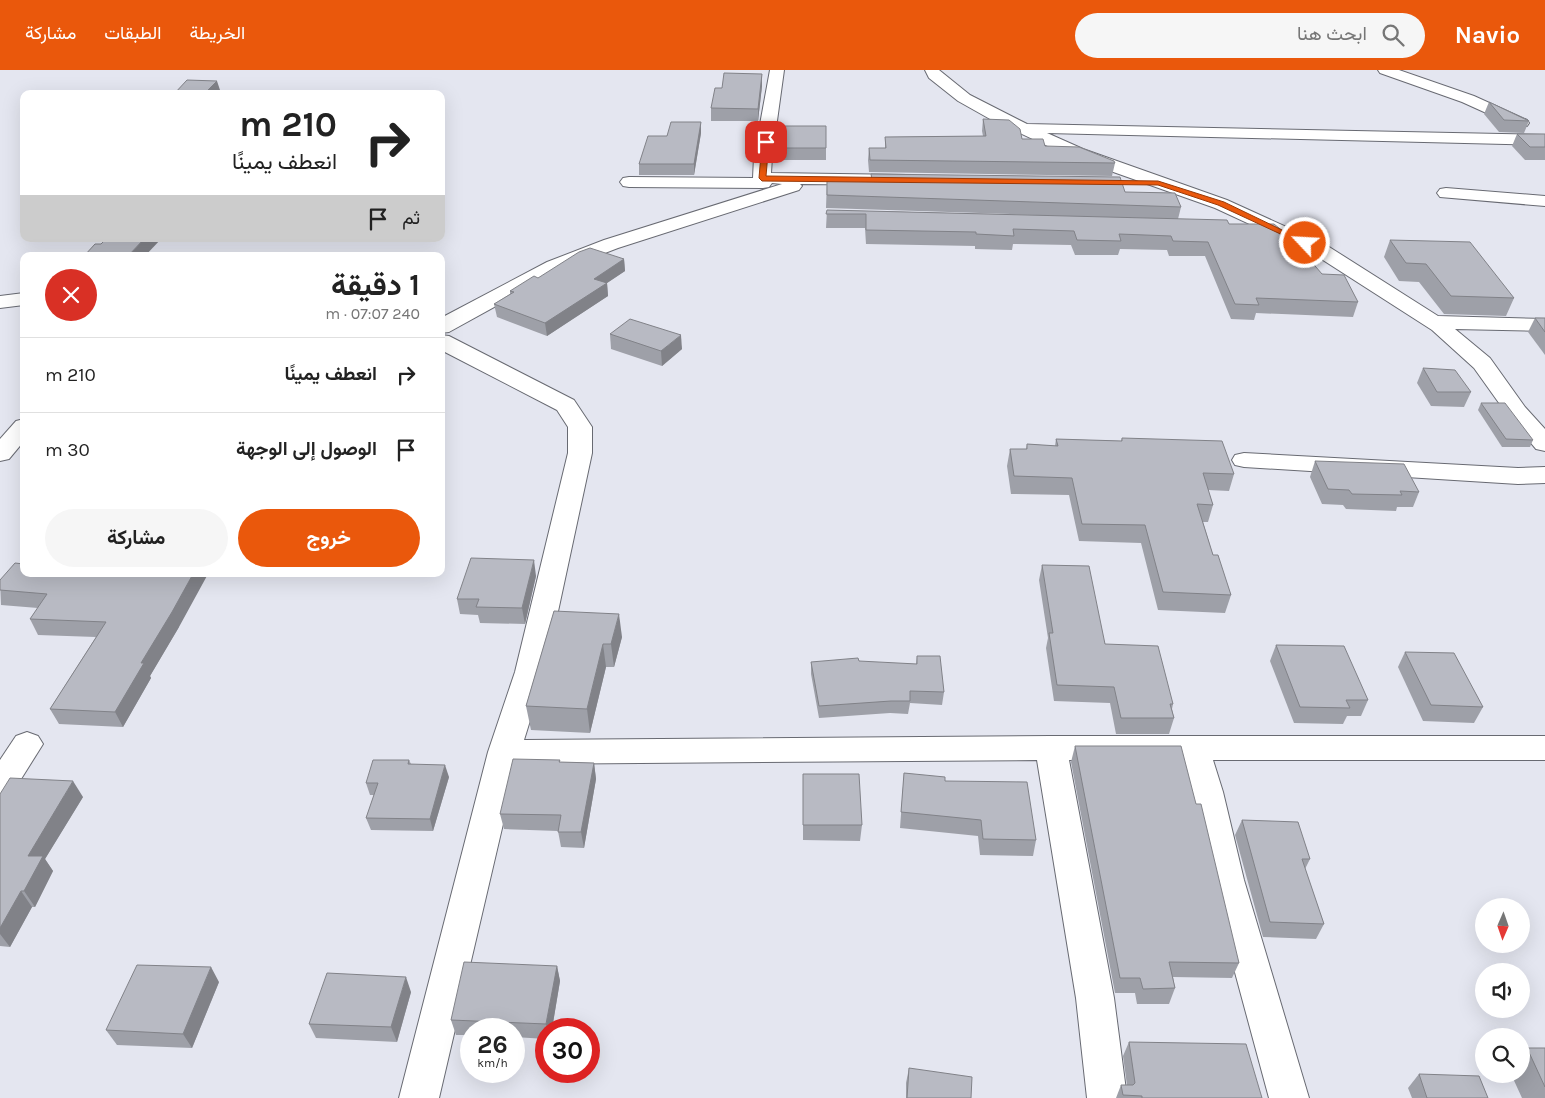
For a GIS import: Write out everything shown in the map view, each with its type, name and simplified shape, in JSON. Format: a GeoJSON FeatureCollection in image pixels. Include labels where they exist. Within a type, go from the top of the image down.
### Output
{"type":"FeatureCollection","features":[{"type":"Feature","properties":{"kind":"street"},"geometry":{"type":"LineString","coordinates":[[629,182],[763,182],[763,157],[777,70]]}},
{"type":"Feature","properties":{"kind":"street"},"geometry":{"type":"LineString","coordinates":[[932,70],[934,75],[964,98],[1077,153],[1221,204],[1318,249],[1432,322],[1482,363],[1517,412],[1545,444]]}},
{"type":"Feature","properties":{"kind":"street"},"geometry":{"type":"LineString","coordinates":[[1385,70],[1468,99],[1545,134]]}},
{"type":"Feature","properties":{"kind":"street"},"geometry":{"type":"LineString","coordinates":[[1021,127],[1545,140]]}},
{"type":"Feature","properties":{"kind":"street"},"geometry":{"type":"LineString","coordinates":[[762,178],[922,180]]}},
{"type":"Feature","properties":{"kind":"street"},"geometry":{"type":"LineString","coordinates":[[445,327],[554,266],[611,244],[814,179]]}},
{"type":"Feature","properties":{"kind":"street"},"geometry":{"type":"LineString","coordinates":[[1109,182],[1158,183]]}},
{"type":"Feature","properties":{"kind":"street"},"geometry":{"type":"LineString","coordinates":[[1446,193],[1545,201]]}},
{"type":"Feature","properties":{"kind":"street"},"geometry":{"type":"LineString","coordinates":[[1229,229],[1278,230]]}},
{"type":"Feature","properties":{"kind":"street"},"geometry":{"type":"LineString","coordinates":[[0,302],[20,300]]}},
{"type":"Feature","properties":{"kind":"street"},"geometry":{"type":"LineString","coordinates":[[1432,322],[1545,325]]}},
{"type":"Feature","properties":{"kind":"street"},"geometry":{"type":"LineString","coordinates":[[419,1098],[504,752],[530,672],[580,453],[580,427],[566,405],[445,331]]}},
{"type":"Feature","properties":{"kind":"street"},"geometry":{"type":"LineString","coordinates":[[1517,412],[1545,413]]}},
{"type":"Feature","properties":{"kind":"street"},"geometry":{"type":"LineString","coordinates":[[0,454],[20,431]]}},
{"type":"Feature","properties":{"kind":"street"},"geometry":{"type":"LineString","coordinates":[[1244,460],[1508,476],[1545,475]]}},
{"type":"Feature","properties":{"kind":"street"},"geometry":{"type":"LineString","coordinates":[[0,786],[27,744]]}},
{"type":"Feature","properties":{"kind":"street"},"geometry":{"type":"LineString","coordinates":[[504,752],[1051,748],[1194,750],[1545,748]]}},
{"type":"Feature","properties":{"kind":"street"},"geometry":{"type":"LineString","coordinates":[[1051,748],[1095,998],[1107,1098]]}},
{"type":"Feature","properties":{"kind":"street"},"geometry":{"type":"LineString","coordinates":[[1194,750],[1207,792],[1227,880],[1290,1098]]}},
{"type":"Feature","properties":{"kind":"building"},"geometry":{"type":"Polygon","coordinates":[[[724,73],[762,74],[758,109],[711,108],[715,88],[722,88],[724,73]]]}},
{"type":"Feature","properties":{"kind":"building"},"geometry":{"type":"Polygon","coordinates":[[[187,80],[217,81],[208,90],[178,90],[187,80]]]}},
{"type":"Feature","properties":{"kind":"building"},"geometry":{"type":"Polygon","coordinates":[[[1489,102],[1529,121],[1504,120],[1489,102]]]}},
{"type":"Feature","properties":{"kind":"building"},"geometry":{"type":"Polygon","coordinates":[[[983,119],[1009,120],[1020,129],[1022,139],[1043,139],[1045,146],[1079,147],[1115,163],[870,160],[869,148],[886,148],[885,137],[986,136],[983,119]]]}},
{"type":"Feature","properties":{"kind":"building"},"geometry":{"type":"Polygon","coordinates":[[[671,122],[701,122],[694,164],[639,164],[648,136],[667,136],[671,122]]]}},
{"type":"Feature","properties":{"kind":"building"},"geometry":{"type":"Polygon","coordinates":[[[777,126],[826,126],[826,148],[774,148],[777,126]]]}},
{"type":"Feature","properties":{"kind":"building"},"geometry":{"type":"Polygon","coordinates":[[[1517,134],[1545,134],[1545,147],[1530,147],[1517,134]]]}},
{"type":"Feature","properties":{"kind":"building"},"geometry":{"type":"Polygon","coordinates":[[[871,174],[1120,177],[1125,192],[1175,193],[1181,207],[827,195],[827,179],[872,180],[871,174]]]}},
{"type":"Feature","properties":{"kind":"building"},"geometry":{"type":"Polygon","coordinates":[[[827,210],[1227,220],[1229,224],[1274,224],[1290,237],[1322,274],[1344,275],[1358,302],[1256,298],[1259,305],[1235,304],[1208,242],[1173,241],[1171,236],[1119,234],[1121,241],[1077,240],[1074,231],[1013,229],[1014,236],[976,234],[976,232],[866,230],[866,214],[826,214],[827,210]]]}},
{"type":"Feature","properties":{"kind":"building"},"geometry":{"type":"Polygon","coordinates":[[[1390,240],[1470,242],[1514,298],[1451,296],[1426,264],[1406,263],[1390,240]]]}},
{"type":"Feature","properties":{"kind":"building"},"geometry":{"type":"Polygon","coordinates":[[[103,242],[141,242],[132,252],[88,252],[95,244],[103,242]]]}},
{"type":"Feature","properties":{"kind":"building"},"geometry":{"type":"Polygon","coordinates":[[[590,248],[624,259],[594,279],[607,283],[545,323],[494,304],[514,292],[510,291],[534,276],[538,278],[579,252],[590,248]]]}},
{"type":"Feature","properties":{"kind":"building"},"geometry":{"type":"Polygon","coordinates":[[[1535,318],[1545,318],[1545,332],[1535,318]]]}},
{"type":"Feature","properties":{"kind":"building"},"geometry":{"type":"Polygon","coordinates":[[[630,319],[681,335],[661,351],[610,334],[630,319]]]}},
{"type":"Feature","properties":{"kind":"building"},"geometry":{"type":"Polygon","coordinates":[[[1423,368],[1455,370],[1471,392],[1437,392],[1423,368]]]}},
{"type":"Feature","properties":{"kind":"building"},"geometry":{"type":"Polygon","coordinates":[[[1481,403],[1505,403],[1533,440],[1506,439],[1481,403]]]}},
{"type":"Feature","properties":{"kind":"building"},"geometry":{"type":"Polygon","coordinates":[[[1122,438],[1222,441],[1234,474],[1203,473],[1213,505],[1197,504],[1213,555],[1218,555],[1231,595],[1163,592],[1145,525],[1082,524],[1072,478],[1014,476],[1010,449],[1027,449],[1027,444],[1058,446],[1056,439],[1122,441],[1122,438]]]}},
{"type":"Feature","properties":{"kind":"building"},"geometry":{"type":"Polygon","coordinates":[[[1315,461],[1404,464],[1419,492],[1400,491],[1402,495],[1352,494],[1349,490],[1328,489],[1315,461]]]}},
{"type":"Feature","properties":{"kind":"building"},"geometry":{"type":"Polygon","coordinates":[[[471,558],[534,560],[522,608],[476,607],[479,599],[457,599],[471,558]]]}},
{"type":"Feature","properties":{"kind":"building"},"geometry":{"type":"Polygon","coordinates":[[[15,563],[20,564],[20,577],[191,577],[115,712],[50,709],[106,622],[30,619],[47,594],[0,590],[0,580],[15,563]]]}},
{"type":"Feature","properties":{"kind":"building"},"geometry":{"type":"Polygon","coordinates":[[[1042,565],[1089,566],[1105,644],[1158,646],[1173,704],[1170,704],[1174,718],[1121,718],[1114,687],[1057,685],[1049,633],[1053,633],[1042,565]]]}},
{"type":"Feature","properties":{"kind":"building"},"geometry":{"type":"Polygon","coordinates":[[[554,611],[619,614],[611,644],[603,644],[587,709],[526,706],[554,611]]]}},
{"type":"Feature","properties":{"kind":"building"},"geometry":{"type":"Polygon","coordinates":[[[1276,645],[1344,646],[1368,700],[1346,700],[1350,708],[1300,707],[1276,645]]]}},
{"type":"Feature","properties":{"kind":"building"},"geometry":{"type":"Polygon","coordinates":[[[1405,652],[1454,653],[1483,707],[1431,705],[1405,652]]]}},
{"type":"Feature","properties":{"kind":"building"},"geometry":{"type":"Polygon","coordinates":[[[917,656],[940,656],[944,692],[910,691],[910,701],[819,706],[811,662],[858,658],[859,661],[917,664],[917,656]]]}},
{"type":"Feature","properties":{"kind":"building"},"geometry":{"type":"Polygon","coordinates":[[[1075,746],[1181,746],[1196,804],[1201,804],[1239,963],[1169,962],[1175,988],[1143,989],[1140,978],[1120,978],[1075,746]]]}},
{"type":"Feature","properties":{"kind":"building"},"geometry":{"type":"Polygon","coordinates":[[[513,759],[594,763],[581,832],[558,832],[561,815],[500,814],[513,759]]]}},
{"type":"Feature","properties":{"kind":"building"},"geometry":{"type":"Polygon","coordinates":[[[373,760],[409,760],[408,764],[445,765],[430,819],[366,818],[378,783],[366,783],[373,760]]]}},
{"type":"Feature","properties":{"kind":"building"},"geometry":{"type":"Polygon","coordinates":[[[904,773],[945,777],[945,781],[1027,782],[1036,840],[983,839],[981,820],[901,812],[904,773]]]}},
{"type":"Feature","properties":{"kind":"building"},"geometry":{"type":"Polygon","coordinates":[[[803,774],[859,774],[862,825],[803,825],[803,774]]]}},
{"type":"Feature","properties":{"kind":"building"},"geometry":{"type":"Polygon","coordinates":[[[10,778],[73,781],[28,856],[43,856],[24,891],[21,891],[0,928],[0,794],[10,778]]]}},
{"type":"Feature","properties":{"kind":"building"},"geometry":{"type":"Polygon","coordinates":[[[1242,820],[1298,822],[1310,859],[1302,859],[1324,924],[1270,922],[1242,820]]]}},
{"type":"Feature","properties":{"kind":"building"},"geometry":{"type":"Polygon","coordinates":[[[464,962],[557,966],[547,1018],[535,1018],[535,1024],[525,1023],[525,1018],[460,1018],[460,1020],[451,1020],[464,962]]]}},
{"type":"Feature","properties":{"kind":"building"},"geometry":{"type":"Polygon","coordinates":[[[137,965],[211,967],[183,1034],[106,1030],[137,965]]]}},
{"type":"Feature","properties":{"kind":"building"},"geometry":{"type":"Polygon","coordinates":[[[327,973],[406,977],[391,1027],[309,1024],[327,973]]]}},
{"type":"Feature","properties":{"kind":"building"},"geometry":{"type":"Polygon","coordinates":[[[1129,1042],[1246,1044],[1262,1098],[1142,1098],[1142,1096],[1123,1095],[1121,1085],[1133,1085],[1135,1083],[1129,1042]]]}},
{"type":"Feature","properties":{"kind":"building"},"geometry":{"type":"Polygon","coordinates":[[[1530,1048],[1545,1048],[1545,1087],[1530,1054],[1530,1048]]]}},
{"type":"Feature","properties":{"kind":"building"},"geometry":{"type":"Polygon","coordinates":[[[909,1068],[972,1077],[971,1098],[907,1098],[909,1068]]]}},
{"type":"Feature","properties":{"kind":"building"},"geometry":{"type":"Polygon","coordinates":[[[1419,1074],[1475,1076],[1475,1083],[1482,1083],[1488,1098],[1427,1098],[1419,1074]]]}},
{"type":"Feature","properties":{"kind":"route"},"geometry":{"type":"LineString","coordinates":[[766,142],[762,178],[1158,183],[1221,204],[1305,243]]}}]}
